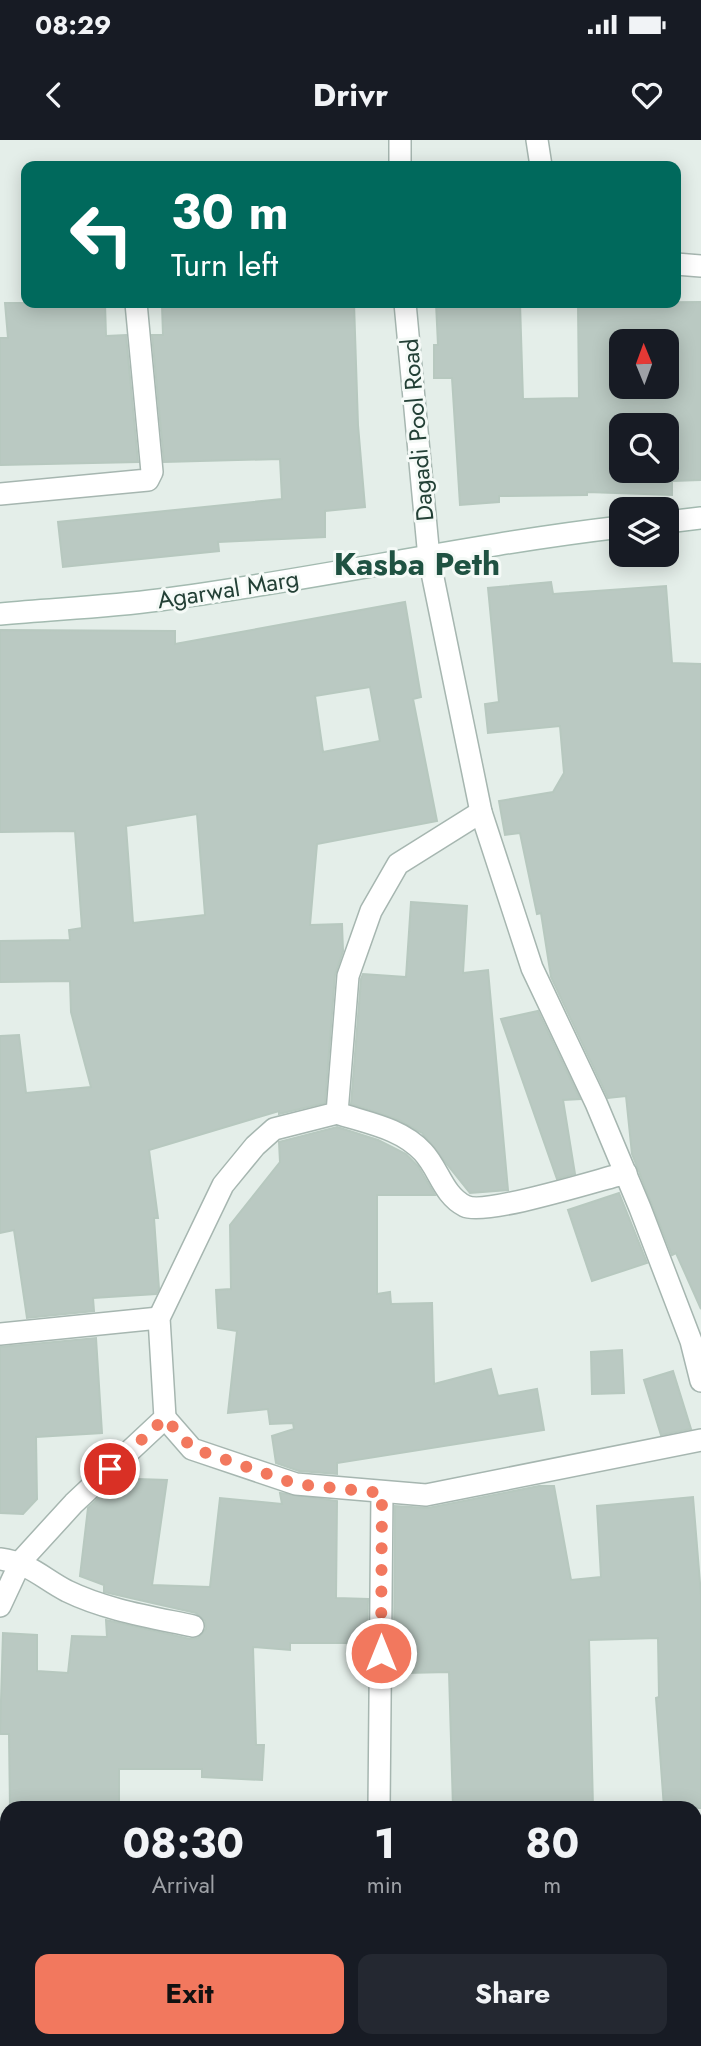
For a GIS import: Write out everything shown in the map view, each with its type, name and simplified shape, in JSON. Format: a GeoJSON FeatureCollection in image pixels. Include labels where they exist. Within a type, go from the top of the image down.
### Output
{"type":"FeatureCollection","features":[{"type":"Feature","properties":{"kind":"street"},"geometry":{"type":"LineString","coordinates":[[400,140],[400,161]]}},
{"type":"Feature","properties":{"kind":"street"},"geometry":{"type":"LineString","coordinates":[[537,140],[540,161]]}},
{"type":"Feature","properties":{"kind":"street"},"geometry":{"type":"LineString","coordinates":[[681,264],[701,265]]}},
{"type":"Feature","properties":{"kind":"street"},"geometry":{"type":"LineString","coordinates":[[0,494],[148,480],[152,472],[136,308]]}},
{"type":"Feature","properties":{"kind":"street","name":"Dagadi Pool Road"},"geometry":{"type":"LineString","coordinates":[[405,308],[429,558],[481,812],[532,968],[626,1173],[691,1341],[701,1381]]}},
{"type":"Feature","properties":{"kind":"street"},"geometry":{"type":"LineString","coordinates":[[679,521],[701,518]]}},
{"type":"Feature","properties":{"kind":"street","name":"Agarwal Marg"},"geometry":{"type":"LineString","coordinates":[[0,614],[158,600],[429,558],[548,536],[609,528]]}},
{"type":"Feature","properties":{"kind":"street"},"geometry":{"type":"LineString","coordinates":[[0,600],[0,614]]}},
{"type":"Feature","properties":{"kind":"street"},"geometry":{"type":"LineString","coordinates":[[337,1113],[348,976],[371,911],[398,864],[481,812]]}},
{"type":"Feature","properties":{"kind":"street"},"geometry":{"type":"LineString","coordinates":[[626,1173],[493,1208],[467,1207],[449,1193],[424,1153],[404,1135],[337,1113],[274,1129],[255,1146],[223,1185],[159,1318],[165,1418],[192,1448],[296,1484],[426,1495],[701,1440]]}},
{"type":"Feature","properties":{"kind":"street"},"geometry":{"type":"LineString","coordinates":[[0,1334],[159,1318]]}},
{"type":"Feature","properties":{"kind":"street"},"geometry":{"type":"LineString","coordinates":[[0,1606],[10,1560],[165,1418]]}},
{"type":"Feature","properties":{"kind":"street"},"geometry":{"type":"LineString","coordinates":[[379,1801],[382,1493]]}},
{"type":"Feature","properties":{"kind":"street"},"geometry":{"type":"LineString","coordinates":[[10,1560],[68,1591],[118,1609],[193,1626]]}},
{"type":"Feature","properties":{"kind":"building"},"geometry":{"type":"Polygon","coordinates":[[[681,302],[701,302],[701,480],[679,481],[679,413],[609,413],[609,483],[672,483],[672,495],[587,492],[587,495],[499,496],[499,502],[460,505],[452,378],[434,378],[434,345],[438,345],[436,308],[520,308],[523,399],[579,398],[578,308],[681,308],[681,302]]]}},
{"type":"Feature","properties":{"kind":"building"},"geometry":{"type":"Polygon","coordinates":[[[5,303],[21,303],[21,308],[105,308],[106,336],[126,335],[138,462],[0,465],[0,338],[8,338],[5,303]]]}},
{"type":"Feature","properties":{"kind":"building"},"geometry":{"type":"Polygon","coordinates":[[[162,308],[354,308],[358,425],[365,507],[325,511],[325,537],[218,542],[219,551],[63,567],[58,522],[282,499],[280,459],[164,462],[152,335],[163,335],[162,308]]]}},
{"type":"Feature","properties":{"kind":"building"},"geometry":{"type":"Polygon","coordinates":[[[551,582],[553,594],[666,586],[672,663],[701,664],[701,1309],[676,1253],[672,1255],[632,1154],[626,1096],[608,1098],[551,977],[541,913],[537,914],[520,833],[505,835],[499,801],[553,792],[564,773],[560,726],[488,733],[485,704],[499,702],[488,588],[551,582]]]}},
{"type":"Feature","properties":{"kind":"building"},"geometry":{"type":"Polygon","coordinates":[[[405,602],[421,697],[413,699],[437,821],[317,844],[310,925],[342,924],[343,951],[335,975],[325,1103],[279,1114],[279,1111],[149,1150],[158,1218],[154,1218],[159,1289],[156,1294],[93,1298],[94,1311],[27,1318],[14,1230],[0,1233],[0,1036],[19,1035],[26,1093],[91,1087],[71,1012],[70,981],[0,982],[0,941],[70,940],[69,930],[82,928],[75,831],[0,832],[0,630],[175,631],[175,644],[405,602]],[[370,687],[315,696],[323,752],[380,741],[370,687]],[[197,814],[126,826],[133,923],[205,915],[197,814]]]}},
{"type":"Feature","properties":{"kind":"building"},"geometry":{"type":"Polygon","coordinates":[[[411,902],[467,906],[463,973],[488,970],[508,1190],[470,1193],[422,1133],[399,1120],[351,1104],[361,979],[363,974],[406,977],[411,902]]]}},
{"type":"Feature","properties":{"kind":"building"},"geometry":{"type":"Polygon","coordinates":[[[538,1011],[580,1099],[563,1100],[575,1174],[557,1179],[501,1019],[538,1011]]]}},
{"type":"Feature","properties":{"kind":"building"},"geometry":{"type":"Polygon","coordinates":[[[337,1127],[378,1140],[406,1154],[418,1166],[435,1195],[377,1195],[377,1294],[390,1292],[391,1304],[432,1303],[434,1384],[491,1369],[498,1396],[537,1389],[544,1430],[337,1463],[337,1474],[299,1471],[276,1463],[272,1436],[294,1429],[293,1423],[270,1424],[268,1409],[228,1413],[237,1331],[218,1328],[216,1290],[231,1289],[230,1225],[280,1162],[279,1142],[337,1127]]]}},
{"type":"Feature","properties":{"kind":"building"},"geometry":{"type":"Polygon","coordinates":[[[619,1193],[647,1263],[592,1281],[568,1210],[619,1193]]]}},
{"type":"Feature","properties":{"kind":"building"},"geometry":{"type":"Polygon","coordinates":[[[96,1338],[102,1433],[36,1437],[37,1499],[23,1514],[0,1513],[0,1347],[96,1338]]]}},
{"type":"Feature","properties":{"kind":"building"},"geometry":{"type":"Polygon","coordinates":[[[622,1350],[624,1393],[592,1394],[591,1352],[622,1350]]]}},
{"type":"Feature","properties":{"kind":"building"},"geometry":{"type":"Polygon","coordinates":[[[673,1371],[691,1429],[661,1435],[644,1380],[673,1371]]]}},
{"type":"Feature","properties":{"kind":"building"},"geometry":{"type":"Polygon","coordinates":[[[137,1479],[167,1480],[152,1585],[210,1587],[220,1498],[282,1504],[280,1493],[337,1501],[336,1598],[368,1599],[367,1643],[290,1643],[290,1650],[253,1647],[256,1745],[264,1745],[262,1780],[202,1777],[202,1769],[119,1769],[119,1801],[10,1801],[9,1734],[0,1734],[3,1633],[37,1635],[37,1671],[68,1673],[72,1636],[107,1637],[106,1620],[190,1639],[198,1638],[206,1629],[205,1621],[196,1613],[104,1592],[104,1585],[80,1576],[88,1508],[110,1487],[137,1479]]]}},
{"type":"Feature","properties":{"kind":"building"},"geometry":{"type":"Polygon","coordinates":[[[539,1486],[554,1486],[571,1580],[601,1577],[597,1506],[693,1497],[701,1595],[701,1801],[663,1801],[656,1698],[659,1697],[658,1638],[589,1640],[593,1801],[453,1801],[449,1672],[406,1673],[405,1643],[394,1643],[395,1506],[428,1508],[539,1486]]]}},
{"type":"Feature","properties":{"kind":"district","name":"Kasba Peth"},"geometry":{"type":"Point","coordinates":[417,564]}},
{"type":"Feature","properties":{"kind":"route"},"geometry":{"type":"LineString","coordinates":[[110,1469],[165,1418],[192,1448],[296,1484],[382,1493],[381,1653]]}}]}
